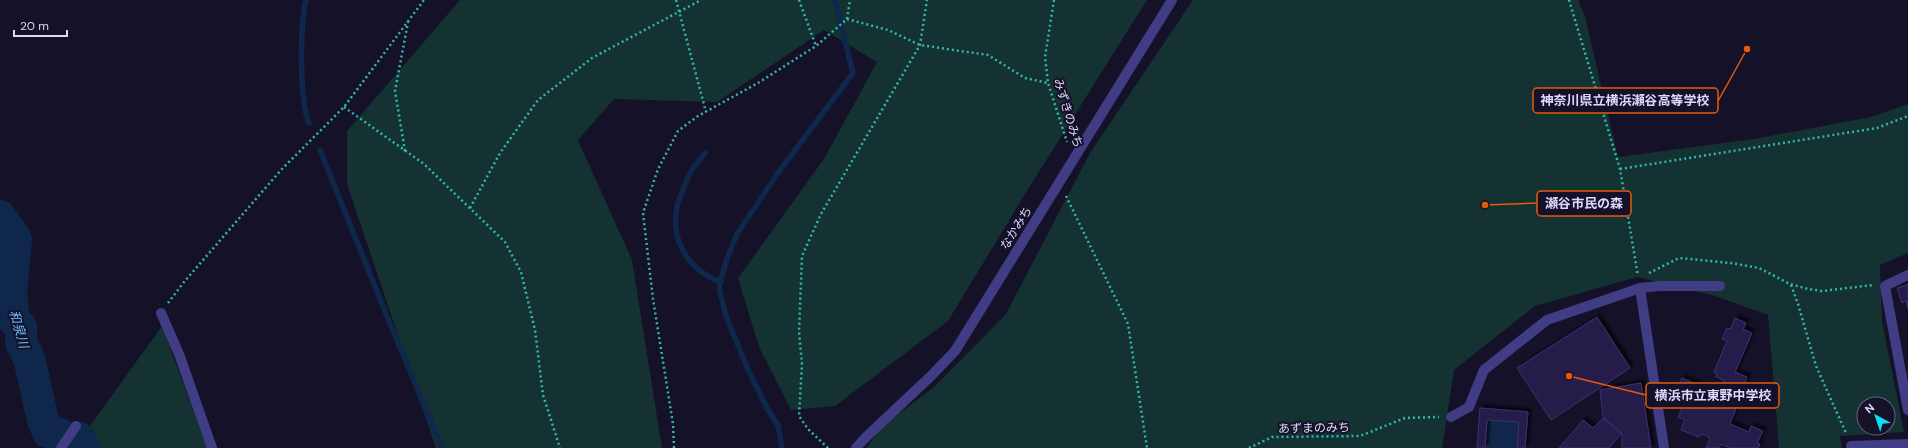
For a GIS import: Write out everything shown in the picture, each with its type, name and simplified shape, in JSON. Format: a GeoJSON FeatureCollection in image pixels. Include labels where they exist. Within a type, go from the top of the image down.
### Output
{"type":"FeatureCollection","features":[{"type":"Feature","properties":{"kind":"street","name":"なかみち"},"geometry":{"type":"LineString","coordinates":[[856,448],[932,376],[955,351],[1172,0]]}},
{"type":"Feature","properties":{"kind":"street"},"geometry":{"type":"LineString","coordinates":[[1908,275],[1885,286],[1908,410]]}},
{"type":"Feature","properties":{"kind":"street"},"geometry":{"type":"LineString","coordinates":[[1450,417],[1470,407],[1484,370],[1547,320],[1640,284],[1659,286],[1720,286]]}},
{"type":"Feature","properties":{"kind":"street"},"geometry":{"type":"LineString","coordinates":[[1640,284],[1664,448]]}},
{"type":"Feature","properties":{"kind":"street"},"geometry":{"type":"LineString","coordinates":[[161,313],[179,354],[212,448]]}},
{"type":"Feature","properties":{"kind":"street"},"geometry":{"type":"LineString","coordinates":[[61,448],[76,426]]}},
{"type":"Feature","properties":{"kind":"street"},"geometry":{"type":"LineString","coordinates":[[1851,447],[1908,444]]}},
{"type":"Feature","properties":{"kind":"path"},"geometry":{"type":"LineString","coordinates":[[161,313],[184,282],[281,170],[344,106],[424,0]]}},
{"type":"Feature","properties":{"kind":"path"},"geometry":{"type":"LineString","coordinates":[[676,0],[706,112]]}},
{"type":"Feature","properties":{"kind":"path"},"geometry":{"type":"LineString","coordinates":[[470,208],[500,153],[538,100],[592,58],[701,0]]}},
{"type":"Feature","properties":{"kind":"path"},"geometry":{"type":"LineString","coordinates":[[799,0],[816,46]]}},
{"type":"Feature","properties":{"kind":"path"},"geometry":{"type":"LineString","coordinates":[[674,448],[673,424],[653,299],[643,213],[658,169],[678,132],[698,116],[816,46],[847,19],[850,0]]}},
{"type":"Feature","properties":{"kind":"path"},"geometry":{"type":"LineString","coordinates":[[828,448],[808,429],[799,416],[802,364],[799,332],[802,256],[821,214],[920,45],[927,0]]}},
{"type":"Feature","properties":{"kind":"path","name":"みずきのみち"},"geometry":{"type":"LineString","coordinates":[[1054,0],[1045,57],[1048,83],[1073,160]]}},
{"type":"Feature","properties":{"kind":"path"},"geometry":{"type":"LineString","coordinates":[[1569,0],[1620,169],[1640,284]]}},
{"type":"Feature","properties":{"kind":"path"},"geometry":{"type":"LineString","coordinates":[[847,19],[888,30],[920,45],[988,55],[1025,78],[1048,83]]}},
{"type":"Feature","properties":{"kind":"path"},"geometry":{"type":"LineString","coordinates":[[405,151],[395,91],[408,21]]}},
{"type":"Feature","properties":{"kind":"path"},"geometry":{"type":"LineString","coordinates":[[344,106],[424,164],[505,242],[521,272],[534,330],[543,395],[560,448]]}},
{"type":"Feature","properties":{"kind":"path"},"geometry":{"type":"LineString","coordinates":[[1620,169],[1878,128],[1908,116]]}},
{"type":"Feature","properties":{"kind":"path"},"geometry":{"type":"LineString","coordinates":[[1059,183],[1128,324],[1147,448]]}},
{"type":"Feature","properties":{"kind":"path"},"geometry":{"type":"LineString","coordinates":[[1640,284],[1653,270],[1680,258],[1731,263],[1759,268],[1790,284],[1822,291],[1865,285],[1885,286]]}},
{"type":"Feature","properties":{"kind":"path"},"geometry":{"type":"LineString","coordinates":[[1790,284],[1798,304],[1816,366],[1851,447]]}},
{"type":"Feature","properties":{"kind":"path","name":"あずまのみち"},"geometry":{"type":"LineString","coordinates":[[1249,448],[1272,438],[1360,436],[1404,418],[1450,417]]}},
{"type":"Feature","properties":{"kind":"green space"},"geometry":{"type":"Polygon","coordinates":[[[460,0],[1147,0],[1025,194],[948,321],[835,406],[791,410],[759,347],[738,278],[824,159],[877,62],[824,30],[717,102],[614,99],[578,140],[632,260],[662,448],[436,448],[347,184],[347,131],[460,0]]]}},
{"type":"Feature","properties":{"kind":"green space"},"geometry":{"type":"Polygon","coordinates":[[[1193,0],[1578,0],[1585,17],[1618,157],[1754,139],[1871,117],[1908,104],[1908,253],[1880,265],[1882,321],[1904,432],[1896,432],[1896,396],[1856,396],[1856,435],[1840,436],[1842,448],[1779,448],[1768,315],[1712,295],[1637,277],[1535,306],[1454,370],[1442,448],[866,448],[883,426],[935,386],[1006,314],[1090,153],[1193,0]]]}},
{"type":"Feature","properties":{"kind":"green space"},"geometry":{"type":"Polygon","coordinates":[[[162,326],[207,448],[93,448],[85,433],[162,326]]]}},
{"type":"Feature","properties":{"kind":"water"},"geometry":{"type":"Polygon","coordinates":[[[1487,420],[1519,422],[1517,448],[1485,448],[1487,420]]]}},
{"type":"Feature","properties":{"kind":"building"},"geometry":{"type":"Polygon","coordinates":[[[1908,284],[1908,308],[1906,301],[1902,303],[1897,288],[1908,284]]]}},
{"type":"Feature","properties":{"kind":"building"},"geometry":{"type":"Polygon","coordinates":[[[1597,317],[1630,368],[1551,420],[1517,368],[1597,317]]]}},
{"type":"Feature","properties":{"kind":"building"},"geometry":{"type":"Polygon","coordinates":[[[1735,318],[1746,323],[1743,329],[1752,333],[1735,372],[1747,377],[1739,397],[1725,391],[1722,397],[1738,403],[1730,424],[1749,432],[1751,426],[1763,431],[1757,443],[1760,444],[1758,448],[1730,448],[1721,444],[1719,448],[1706,448],[1710,438],[1702,434],[1699,437],[1681,430],[1685,420],[1678,417],[1683,405],[1680,404],[1683,396],[1675,393],[1682,378],[1718,394],[1724,380],[1716,377],[1717,373],[1714,372],[1727,341],[1722,339],[1727,328],[1730,329],[1735,318]]]}},
{"type":"Feature","properties":{"kind":"building"},"geometry":{"type":"Polygon","coordinates":[[[1641,383],[1651,448],[1622,448],[1622,433],[1603,417],[1600,390],[1641,383]]]}},
{"type":"Feature","properties":{"kind":"building"},"geometry":{"type":"Polygon","coordinates":[[[1480,408],[1528,412],[1525,448],[1517,448],[1519,422],[1487,420],[1485,448],[1477,448],[1480,408]]]}},
{"type":"Feature","properties":{"kind":"building"},"geometry":{"type":"Polygon","coordinates":[[[1603,418],[1621,434],[1609,448],[1559,448],[1583,420],[1593,428],[1603,418]]]}},
{"type":"Feature","properties":{"kind":"waterway"},"geometry":{"type":"LineString","coordinates":[[306,0],[302,44],[302,81],[303,98],[309,123]]}},
{"type":"Feature","properties":{"kind":"waterway"},"geometry":{"type":"LineString","coordinates":[[782,448],[778,425],[768,410],[749,372],[726,316],[719,288],[726,261],[737,234],[778,173],[853,73],[835,0]]}},
{"type":"Feature","properties":{"kind":"waterway"},"geometry":{"type":"LineString","coordinates":[[320,150],[442,448]]}},
{"type":"Feature","properties":{"kind":"waterway"},"geometry":{"type":"LineString","coordinates":[[705,153],[691,172],[679,199],[677,207],[676,232],[679,243],[691,262],[710,277],[721,282]]}},
{"type":"Feature","properties":{"kind":"waterway","name":"和泉川"},"geometry":{"type":"LineString","coordinates":[[0,216],[16,239],[11,293],[14,321],[21,327],[21,342],[29,358],[43,420],[48,432],[60,434]]}},
{"type":"Feature","properties":{"kind":"waterway","name":"和泉川"},"geometry":{"type":"LineString","coordinates":[[79,438],[84,448]]}},
{"type":"Feature","properties":{"kind":"place","name":"神奈川県立横浜瀬谷高等学校"},"geometry":{"type":"Point","coordinates":[1747,49]}},
{"type":"Feature","properties":{"kind":"place","name":"瀬谷市民の森"},"geometry":{"type":"Point","coordinates":[1485,205]}},
{"type":"Feature","properties":{"kind":"place","name":"横浜市立東野中学校"},"geometry":{"type":"Point","coordinates":[1569,376]}}]}
